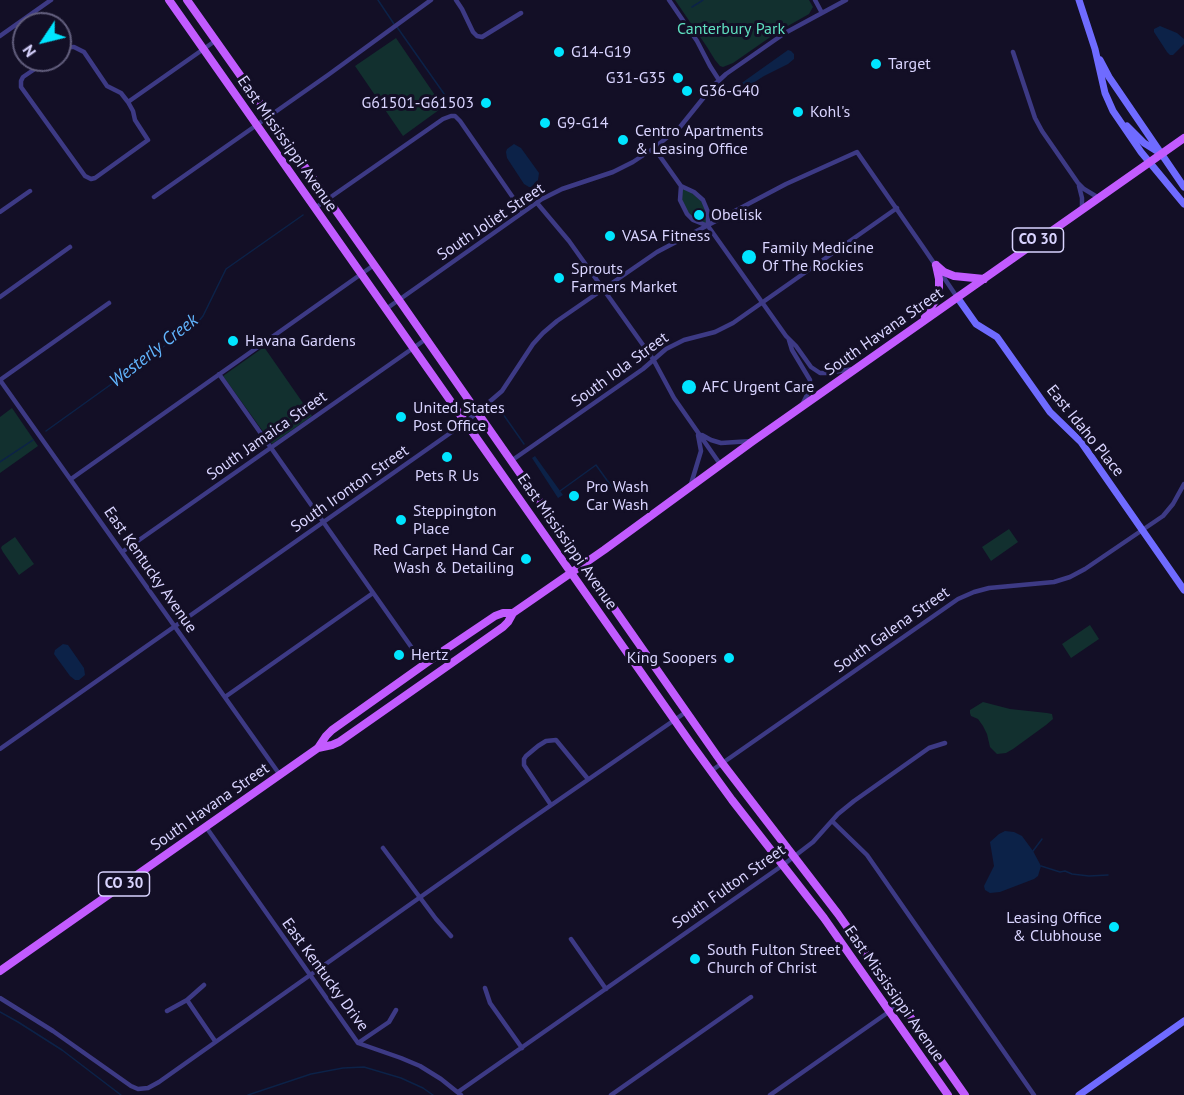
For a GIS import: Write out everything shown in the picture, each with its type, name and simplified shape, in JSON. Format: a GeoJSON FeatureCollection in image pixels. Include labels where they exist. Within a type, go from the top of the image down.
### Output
{"type":"FeatureCollection","features":[{"type":"Feature","properties":{"kind":"main road","name":"East Mississippi Avenue"},"geometry":{"type":"LineString","coordinates":[[169,0],[711,771],[824,918],[948,1095]]}},
{"type":"Feature","properties":{"kind":"main road","name":"East Mississippi Avenue"},"geometry":{"type":"LineString","coordinates":[[187,0],[722,763],[833,907],[965,1095]]}},
{"type":"Feature","properties":{"kind":"main road","name":"South Havana Street"},"geometry":{"type":"LineString","coordinates":[[0,971],[318,748],[335,744],[420,686],[503,627],[513,613],[584,565],[720,464],[1184,138]]}},
{"type":"Feature","properties":{"kind":"main road"},"geometry":{"type":"LineString","coordinates":[[936,265],[944,272],[954,276],[984,279]]}},
{"type":"Feature","properties":{"kind":"main road"},"geometry":{"type":"LineString","coordinates":[[922,322],[935,301],[939,288],[936,265]]}},
{"type":"Feature","properties":{"kind":"main road","name":"South Havana Street"},"geometry":{"type":"LineString","coordinates":[[318,748],[332,730],[446,649],[495,616],[513,613]]}},
{"type":"Feature","properties":{"kind":"main road"},"geometry":{"type":"LineString","coordinates":[[439,672],[440,662],[446,649]]}},
{"type":"Feature","properties":{"kind":"main road"},"geometry":{"type":"LineString","coordinates":[[420,686],[424,665]]}},
{"type":"Feature","properties":{"kind":"main road"},"geometry":{"type":"LineString","coordinates":[[365,724],[370,703]]}},
{"type":"Feature","properties":{"kind":"street"},"geometry":{"type":"LineString","coordinates":[[0,36],[50,0]]}},
{"type":"Feature","properties":{"kind":"street"},"geometry":{"type":"LineString","coordinates":[[154,196],[431,0]]}},
{"type":"Feature","properties":{"kind":"street"},"geometry":{"type":"LineString","coordinates":[[456,0],[472,32],[477,36],[482,37],[521,13]]}},
{"type":"Feature","properties":{"kind":"street"},"geometry":{"type":"LineString","coordinates":[[669,0],[697,41],[719,80]]}},
{"type":"Feature","properties":{"kind":"street"},"geometry":{"type":"LineString","coordinates":[[815,0],[822,13]]}},
{"type":"Feature","properties":{"kind":"street","name":"South Joliet Street"},"geometry":{"type":"LineString","coordinates":[[386,309],[537,203],[560,190],[618,170],[654,148],[684,122],[719,80],[785,33],[846,0]]}},
{"type":"Feature","properties":{"kind":"street"},"geometry":{"type":"LineString","coordinates":[[1080,0],[1109,103],[1122,126],[1184,204]]}},
{"type":"Feature","properties":{"kind":"street"},"geometry":{"type":"LineString","coordinates":[[128,102],[215,41]]}},
{"type":"Feature","properties":{"kind":"street"},"geometry":{"type":"LineString","coordinates":[[30,72],[23,77],[21,87],[84,176],[95,178],[147,140],[121,93],[107,86],[84,52],[72,47]]}},
{"type":"Feature","properties":{"kind":"street"},"geometry":{"type":"LineString","coordinates":[[1095,49],[1109,77],[1184,187]]}},
{"type":"Feature","properties":{"kind":"street"},"geometry":{"type":"LineString","coordinates":[[1012,52],[1039,126],[1078,183],[1099,198]]}},
{"type":"Feature","properties":{"kind":"street"},"geometry":{"type":"LineString","coordinates":[[1109,103],[1138,138],[1161,154]]}},
{"type":"Feature","properties":{"kind":"street"},"geometry":{"type":"LineString","coordinates":[[315,208],[443,118],[455,116],[523,212]]}},
{"type":"Feature","properties":{"kind":"street"},"geometry":{"type":"LineString","coordinates":[[654,148],[681,186],[694,192],[703,200],[708,212],[708,226]]}},
{"type":"Feature","properties":{"kind":"street","name":"South Ironton Street"},"geometry":{"type":"LineString","coordinates":[[0,749],[466,422],[506,386],[533,344],[543,333],[657,252],[769,193],[857,152],[897,208]]}},
{"type":"Feature","properties":{"kind":"street"},"geometry":{"type":"LineString","coordinates":[[1078,183],[1082,210]]}},
{"type":"Feature","properties":{"kind":"street"},"geometry":{"type":"LineString","coordinates":[[681,186],[680,200],[687,214],[693,220],[708,226],[789,340],[811,367],[827,374],[855,369]]}},
{"type":"Feature","properties":{"kind":"street"},"geometry":{"type":"LineString","coordinates":[[0,212],[30,191]]}},
{"type":"Feature","properties":{"kind":"street"},"geometry":{"type":"LineString","coordinates":[[537,203],[566,237],[653,359],[669,390],[720,464]]}},
{"type":"Feature","properties":{"kind":"street"},"geometry":{"type":"LineString","coordinates":[[897,208],[957,297]]}},
{"type":"Feature","properties":{"kind":"street","name":"South Iola Street"},"geometry":{"type":"LineString","coordinates":[[512,461],[641,370],[666,349],[680,342],[723,329],[897,208]]}},
{"type":"Feature","properties":{"kind":"street"},"geometry":{"type":"LineString","coordinates":[[0,297],[69,247]]}},
{"type":"Feature","properties":{"kind":"street"},"geometry":{"type":"LineString","coordinates":[[71,479],[374,265]]}},
{"type":"Feature","properties":{"kind":"street","name":"East Idaho Place"},"geometry":{"type":"LineString","coordinates":[[957,297],[976,324],[997,337],[1050,412],[1081,442],[1184,590]]}},
{"type":"Feature","properties":{"kind":"street"},"geometry":{"type":"LineString","coordinates":[[0,380],[109,303]]}},
{"type":"Feature","properties":{"kind":"street","name":"South Jamaica Street"},"geometry":{"type":"LineString","coordinates":[[122,552],[426,339]]}},
{"type":"Feature","properties":{"kind":"street"},"geometry":{"type":"LineString","coordinates":[[789,340],[792,350],[810,380],[809,391],[802,406]]}},
{"type":"Feature","properties":{"kind":"street"},"geometry":{"type":"LineString","coordinates":[[219,374],[424,665]]}},
{"type":"Feature","properties":{"kind":"street","name":"East Kentucky Avenue"},"geometry":{"type":"LineString","coordinates":[[0,380],[280,775]]}},
{"type":"Feature","properties":{"kind":"street"},"geometry":{"type":"LineString","coordinates":[[696,429],[706,438],[721,443],[753,441]]}},
{"type":"Feature","properties":{"kind":"street"},"geometry":{"type":"LineString","coordinates":[[690,487],[701,451],[696,429]]}},
{"type":"Feature","properties":{"kind":"street","name":"South Galena Street"},"geometry":{"type":"LineString","coordinates":[[711,771],[955,600],[985,589],[1049,582],[1070,577],[1089,567],[1170,509],[1184,484]]}},
{"type":"Feature","properties":{"kind":"street"},"geometry":{"type":"LineString","coordinates":[[225,697],[373,593]]}},
{"type":"Feature","properties":{"kind":"street"},"geometry":{"type":"LineString","coordinates":[[0,998],[53,1031],[131,1086],[143,1089],[159,1082],[686,712]]}},
{"type":"Feature","properties":{"kind":"street"},"geometry":{"type":"LineString","coordinates":[[551,805],[524,765],[526,756],[538,746],[546,741],[556,740],[588,779]]}},
{"type":"Feature","properties":{"kind":"street","name":"South Fulton Street"},"geometry":{"type":"LineString","coordinates":[[459,1094],[783,865],[816,838],[841,811],[854,801],[929,748],[945,743]]}},
{"type":"Feature","properties":{"kind":"street"},"geometry":{"type":"LineString","coordinates":[[832,821],[867,855],[1034,1095]]}},
{"type":"Feature","properties":{"kind":"street","name":"East Kentucky Drive"},"geometry":{"type":"LineString","coordinates":[[206,827],[358,1043],[420,1066],[459,1094]]}},
{"type":"Feature","properties":{"kind":"street"},"geometry":{"type":"LineString","coordinates":[[383,848],[451,936]]}},
{"type":"Feature","properties":{"kind":"street"},"geometry":{"type":"LineString","coordinates":[[571,939],[606,989]]}},
{"type":"Feature","properties":{"kind":"street"},"geometry":{"type":"LineString","coordinates":[[167,1011],[187,1000],[204,985]]}},
{"type":"Feature","properties":{"kind":"street"},"geometry":{"type":"LineString","coordinates":[[485,988],[490,1003],[522,1048]]}},
{"type":"Feature","properties":{"kind":"street"},"geometry":{"type":"LineString","coordinates":[[611,1095],[751,997]]}},
{"type":"Feature","properties":{"kind":"street"},"geometry":{"type":"LineString","coordinates":[[187,1000],[215,1041]]}},
{"type":"Feature","properties":{"kind":"street"},"geometry":{"type":"LineString","coordinates":[[770,1095],[901,1003]]}},
{"type":"Feature","properties":{"kind":"street"},"geometry":{"type":"LineString","coordinates":[[358,1043],[389,1022],[396,1010]]}},
{"type":"Feature","properties":{"kind":"street"},"geometry":{"type":"LineString","coordinates":[[1079,1095],[1184,1022]]}},
{"type":"Feature","properties":{"kind":"green space","name":"Canterbury Park"},"geometry":{"type":"Polygon","coordinates":[[[675,0],[809,0],[813,7],[809,14],[779,31],[733,63],[723,67],[715,60],[675,0]]]}},
{"type":"Feature","properties":{"kind":"green space"},"geometry":{"type":"Polygon","coordinates":[[[396,38],[443,107],[403,136],[355,66],[396,38]]]}},
{"type":"Feature","properties":{"kind":"green space"},"geometry":{"type":"Polygon","coordinates":[[[681,186],[706,205],[708,226],[693,220],[682,207],[681,186]]]}},
{"type":"Feature","properties":{"kind":"green space"},"geometry":{"type":"Polygon","coordinates":[[[264,347],[312,416],[272,444],[223,376],[264,347]]]}},
{"type":"Feature","properties":{"kind":"green space"},"geometry":{"type":"Polygon","coordinates":[[[12,408],[38,446],[0,473],[0,417],[12,408]]]}},
{"type":"Feature","properties":{"kind":"green space"},"geometry":{"type":"Polygon","coordinates":[[[1009,529],[1018,542],[991,561],[982,547],[1009,529]]]}},
{"type":"Feature","properties":{"kind":"green space"},"geometry":{"type":"Polygon","coordinates":[[[15,537],[34,564],[19,575],[1,548],[15,537]]]}},
{"type":"Feature","properties":{"kind":"green space"},"geometry":{"type":"Polygon","coordinates":[[[1090,625],[1099,639],[1071,658],[1062,644],[1090,625]]]}},
{"type":"Feature","properties":{"kind":"green space"},"geometry":{"type":"Polygon","coordinates":[[[983,702],[1010,709],[1052,714],[1053,719],[1013,749],[997,754],[990,747],[983,726],[970,713],[970,710],[983,702]]]}},
{"type":"Feature","properties":{"kind":"water"},"geometry":{"type":"Polygon","coordinates":[[[1160,26],[1177,33],[1184,39],[1184,44],[1173,55],[1167,52],[1154,32],[1154,29],[1160,26]]]}},
{"type":"Feature","properties":{"kind":"water"},"geometry":{"type":"Polygon","coordinates":[[[788,50],[794,54],[794,59],[788,64],[742,90],[736,87],[788,50]]]}},
{"type":"Feature","properties":{"kind":"water"},"geometry":{"type":"Polygon","coordinates":[[[514,144],[521,148],[539,173],[538,180],[531,187],[524,184],[507,158],[507,149],[514,144]]]}},
{"type":"Feature","properties":{"kind":"water"},"geometry":{"type":"Polygon","coordinates":[[[535,456],[563,495],[558,498],[532,458],[535,456]]]}},
{"type":"Feature","properties":{"kind":"water"},"geometry":{"type":"Polygon","coordinates":[[[63,644],[68,645],[84,668],[85,675],[79,680],[70,676],[54,654],[55,650],[63,644]]]}},
{"type":"Feature","properties":{"kind":"water"},"geometry":{"type":"Polygon","coordinates":[[[1005,831],[1022,836],[1041,866],[1038,876],[1034,879],[1000,892],[990,893],[985,890],[984,886],[994,866],[990,842],[1005,831]]]}},
{"type":"Feature","properties":{"kind":"waterway","name":"Westerly Creek"},"geometry":{"type":"LineString","coordinates":[[378,0],[394,24]]}},
{"type":"Feature","properties":{"kind":"waterway"},"geometry":{"type":"LineString","coordinates":[[692,7],[703,0]]}},
{"type":"Feature","properties":{"kind":"waterway","name":"Westerly Creek"},"geometry":{"type":"LineString","coordinates":[[397,27],[447,98]]}},
{"type":"Feature","properties":{"kind":"waterway","name":"Westerly Creek"},"geometry":{"type":"LineString","coordinates":[[46,431],[198,322],[226,269],[303,215]]}},
{"type":"Feature","properties":{"kind":"waterway"},"geometry":{"type":"LineString","coordinates":[[503,414],[524,444]]}},
{"type":"Feature","properties":{"kind":"waterway","name":"Westerly Creek"},"geometry":{"type":"LineString","coordinates":[[0,462],[33,440]]}},
{"type":"Feature","properties":{"kind":"waterway"},"geometry":{"type":"LineString","coordinates":[[560,491],[596,465],[614,490]]}},
{"type":"Feature","properties":{"kind":"waterway"},"geometry":{"type":"LineString","coordinates":[[1033,851],[1042,839]]}},
{"type":"Feature","properties":{"kind":"waterway"},"geometry":{"type":"LineString","coordinates":[[1041,866],[1072,874],[1108,875]]}},
{"type":"Feature","properties":{"kind":"waterway"},"geometry":{"type":"LineString","coordinates":[[0,1012],[62,1050],[121,1095]]}},
{"type":"Feature","properties":{"kind":"waterway"},"geometry":{"type":"LineString","coordinates":[[248,1095],[311,1074],[364,1067],[401,1078],[433,1095]]}},
{"type":"Feature","properties":{"kind":"place","name":"G14-G19"},"geometry":{"type":"Point","coordinates":[559,52]}},
{"type":"Feature","properties":{"kind":"place","name":"Target"},"geometry":{"type":"Point","coordinates":[876,64]}},
{"type":"Feature","properties":{"kind":"place","name":"G31-G35"},"geometry":{"type":"Point","coordinates":[678,78]}},
{"type":"Feature","properties":{"kind":"place","name":"G36-G40"},"geometry":{"type":"Point","coordinates":[687,91]}},
{"type":"Feature","properties":{"kind":"place","name":"G61501-G61503"},"geometry":{"type":"Point","coordinates":[486,103]}},
{"type":"Feature","properties":{"kind":"place","name":"Kohl's"},"geometry":{"type":"Point","coordinates":[798,112]}},
{"type":"Feature","properties":{"kind":"place","name":"G9-G14"},"geometry":{"type":"Point","coordinates":[545,123]}},
{"type":"Feature","properties":{"kind":"place","name":"Centro Apartments & Leasing Office"},"geometry":{"type":"Point","coordinates":[623,140]}},
{"type":"Feature","properties":{"kind":"place","name":"Obelisk"},"geometry":{"type":"Point","coordinates":[699,215]}},
{"type":"Feature","properties":{"kind":"place","name":"VASA Fitness"},"geometry":{"type":"Point","coordinates":[610,236]}},
{"type":"Feature","properties":{"kind":"place","name":"Family Medicine Of The Rockies"},"geometry":{"type":"Point","coordinates":[749,257]}},
{"type":"Feature","properties":{"kind":"place","name":"Sprouts Farmers Market"},"geometry":{"type":"Point","coordinates":[559,278]}},
{"type":"Feature","properties":{"kind":"place","name":"Havana Gardens"},"geometry":{"type":"Point","coordinates":[233,341]}},
{"type":"Feature","properties":{"kind":"place","name":"AFC Urgent Care"},"geometry":{"type":"Point","coordinates":[689,387]}},
{"type":"Feature","properties":{"kind":"place","name":"United States Post Office"},"geometry":{"type":"Point","coordinates":[401,417]}},
{"type":"Feature","properties":{"kind":"place","name":"Pets R Us"},"geometry":{"type":"Point","coordinates":[447,457]}},
{"type":"Feature","properties":{"kind":"place","name":"Pro Wash Car Wash"},"geometry":{"type":"Point","coordinates":[574,496]}},
{"type":"Feature","properties":{"kind":"place","name":"Steppington Place"},"geometry":{"type":"Point","coordinates":[401,520]}},
{"type":"Feature","properties":{"kind":"place","name":"Red Carpet Hand Car Wash & Detailing"},"geometry":{"type":"Point","coordinates":[526,559]}},
{"type":"Feature","properties":{"kind":"place","name":"Hertz"},"geometry":{"type":"Point","coordinates":[399,655]}},
{"type":"Feature","properties":{"kind":"place","name":"King Soopers"},"geometry":{"type":"Point","coordinates":[729,658]}},
{"type":"Feature","properties":{"kind":"place","name":"Leasing Office & Clubhouse"},"geometry":{"type":"Point","coordinates":[1114,927]}},
{"type":"Feature","properties":{"kind":"place","name":"South Fulton Street Church of Christ"},"geometry":{"type":"Point","coordinates":[695,959]}}]}
